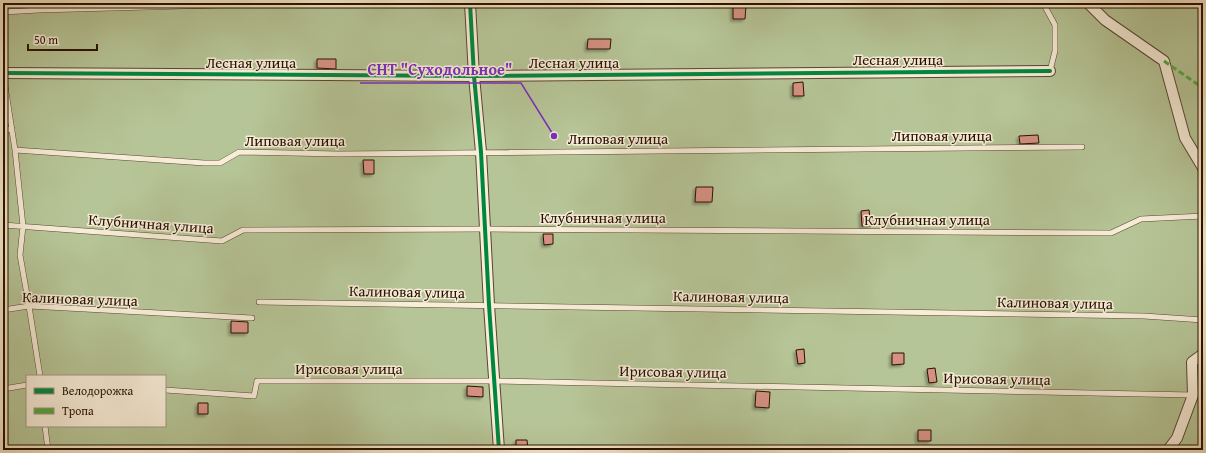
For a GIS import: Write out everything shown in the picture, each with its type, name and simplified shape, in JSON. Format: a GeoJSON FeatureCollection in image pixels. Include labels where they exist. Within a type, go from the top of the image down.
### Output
{"type":"FeatureCollection","features":[{"type":"Feature","properties":{"kind":"street"},"geometry":{"type":"LineString","coordinates":[[470,3],[474,76],[482,152],[489,305],[499,450]]}},
{"type":"Feature","properties":{"kind":"street"},"geometry":{"type":"LineString","coordinates":[[1088,3],[1105,20],[1164,61],[1185,138],[1203,168]]}},
{"type":"Feature","properties":{"kind":"street","name":"Лесная улица"},"geometry":{"type":"LineString","coordinates":[[3,73],[474,76],[1050,71]]}},
{"type":"Feature","properties":{"kind":"street"},"geometry":{"type":"LineString","coordinates":[[1168,450],[1176,438],[1193,395],[1192,362],[1203,354]]}},
{"type":"Feature","properties":{"kind":"lane"},"geometry":{"type":"LineString","coordinates":[[3,12],[290,3]]}},
{"type":"Feature","properties":{"kind":"lane"},"geometry":{"type":"LineString","coordinates":[[1043,3],[1055,25],[1054,51],[1050,71]]}},
{"type":"Feature","properties":{"kind":"lane"},"geometry":{"type":"LineString","coordinates":[[3,73],[15,150],[23,226],[20,255],[40,375]]}},
{"type":"Feature","properties":{"kind":"lane"},"geometry":{"type":"LineString","coordinates":[[3,130],[12,129]]}},
{"type":"Feature","properties":{"kind":"lane","name":"Липовая улица"},"geometry":{"type":"LineString","coordinates":[[15,150],[220,163],[239,152],[339,154],[1082,147]]}},
{"type":"Feature","properties":{"kind":"lane","name":"Клубничная улица"},"geometry":{"type":"LineString","coordinates":[[3,225],[222,241],[243,230],[486,229],[1111,233],[1141,219],[1203,216]]}},
{"type":"Feature","properties":{"kind":"lane","name":"Калиновая улица"},"geometry":{"type":"LineString","coordinates":[[259,302],[1144,316],[1203,320]]}},
{"type":"Feature","properties":{"kind":"lane","name":"Калиновая улица"},"geometry":{"type":"LineString","coordinates":[[3,310],[29,306],[252,318]]}},
{"type":"Feature","properties":{"kind":"lane","name":"Ирисовая улица"},"geometry":{"type":"LineString","coordinates":[[166,390],[254,396],[257,382],[494,381],[1193,395]]}},
{"type":"Feature","properties":{"kind":"lane"},"geometry":{"type":"LineString","coordinates":[[3,389],[26,385]]}},
{"type":"Feature","properties":{"kind":"lane"},"geometry":{"type":"LineString","coordinates":[[45,427],[48,450]]}},
{"type":"Feature","properties":{"kind":"green space"},"geometry":{"type":"Polygon","coordinates":[[[3,3],[1203,3],[1203,449],[1175,445],[1181,450],[3,450],[3,3]]]}},
{"type":"Feature","properties":{"kind":"building"},"geometry":{"type":"Polygon","coordinates":[[[733,5],[746,5],[745,19],[733,19],[733,5]]]}},
{"type":"Feature","properties":{"kind":"building"},"geometry":{"type":"Polygon","coordinates":[[[588,39],[611,39],[610,49],[587,49],[588,39]]]}},
{"type":"Feature","properties":{"kind":"building"},"geometry":{"type":"Polygon","coordinates":[[[317,59],[336,59],[336,69],[317,68],[317,59]]]}},
{"type":"Feature","properties":{"kind":"building"},"geometry":{"type":"Polygon","coordinates":[[[803,82],[804,96],[793,96],[793,83],[803,82]]]}},
{"type":"Feature","properties":{"kind":"building"},"geometry":{"type":"Polygon","coordinates":[[[1038,135],[1039,143],[1020,144],[1019,136],[1038,135]]]}},
{"type":"Feature","properties":{"kind":"building"},"geometry":{"type":"Polygon","coordinates":[[[363,160],[374,160],[374,174],[364,174],[363,160]]]}},
{"type":"Feature","properties":{"kind":"building"},"geometry":{"type":"Polygon","coordinates":[[[696,187],[713,187],[712,202],[695,202],[696,187]]]}},
{"type":"Feature","properties":{"kind":"building"},"geometry":{"type":"Polygon","coordinates":[[[869,210],[871,226],[862,226],[861,211],[869,210]]]}},
{"type":"Feature","properties":{"kind":"building"},"geometry":{"type":"Polygon","coordinates":[[[543,234],[553,234],[553,244],[544,245],[543,234]]]}},
{"type":"Feature","properties":{"kind":"building"},"geometry":{"type":"Polygon","coordinates":[[[231,321],[248,322],[248,333],[231,333],[231,321]]]}},
{"type":"Feature","properties":{"kind":"building"},"geometry":{"type":"Polygon","coordinates":[[[804,349],[805,363],[798,364],[796,350],[804,349]]]}},
{"type":"Feature","properties":{"kind":"building"},"geometry":{"type":"Polygon","coordinates":[[[892,353],[904,353],[904,364],[892,365],[892,353]]]}},
{"type":"Feature","properties":{"kind":"building"},"geometry":{"type":"Polygon","coordinates":[[[935,368],[937,382],[929,383],[927,369],[935,368]]]}},
{"type":"Feature","properties":{"kind":"building"},"geometry":{"type":"Polygon","coordinates":[[[467,386],[483,387],[483,397],[467,396],[467,386]]]}},
{"type":"Feature","properties":{"kind":"building"},"geometry":{"type":"Polygon","coordinates":[[[756,391],[770,392],[769,408],[755,407],[756,391]]]}},
{"type":"Feature","properties":{"kind":"building"},"geometry":{"type":"Polygon","coordinates":[[[198,403],[208,403],[208,414],[198,414],[198,403]]]}},
{"type":"Feature","properties":{"kind":"building"},"geometry":{"type":"Polygon","coordinates":[[[918,430],[931,430],[931,441],[918,441],[918,430]]]}},
{"type":"Feature","properties":{"kind":"building"},"geometry":{"type":"Polygon","coordinates":[[[516,440],[527,440],[528,450],[516,450],[516,440]]]}},
{"type":"Feature","properties":{"kind":"marked path"},"geometry":{"type":"LineString","coordinates":[[1164,61],[1203,88]]}},
{"type":"Feature","properties":{"kind":"cycle path"},"geometry":{"type":"LineString","coordinates":[[470,3],[474,76],[481,152],[489,305],[499,450]]}},
{"type":"Feature","properties":{"kind":"cycle path"},"geometry":{"type":"LineString","coordinates":[[3,73],[474,76],[1050,71]]}},
{"type":"Feature","properties":{"kind":"place","name":"СНТ \"Суходольное\""},"geometry":{"type":"Point","coordinates":[554,136]}}]}
